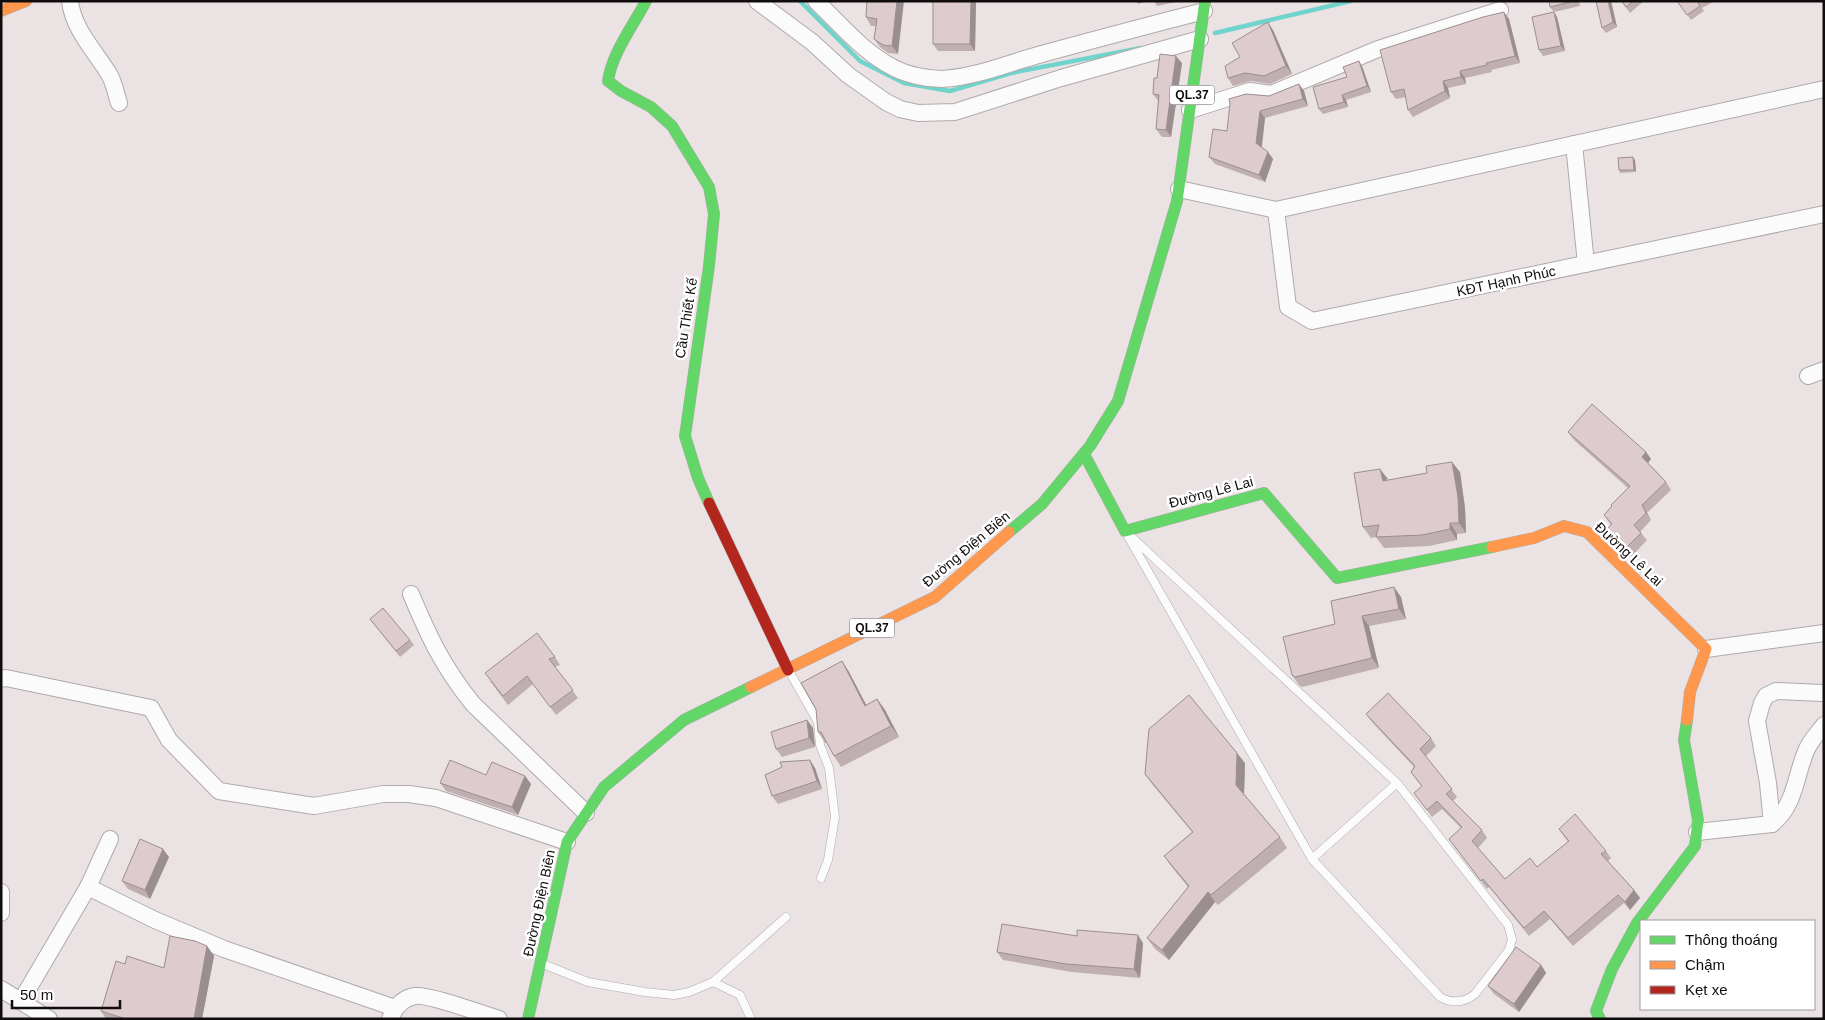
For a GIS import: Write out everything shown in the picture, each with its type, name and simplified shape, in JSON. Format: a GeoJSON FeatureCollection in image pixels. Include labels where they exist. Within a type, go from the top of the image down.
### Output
{"type":"FeatureCollection","features":[{"type":"Feature","properties":{"kind":"street"},"geometry":{"type":"LineString","coordinates":[[1,11],[26,1]]}},
{"type":"Feature","properties":{"kind":"street"},"geometry":{"type":"LineString","coordinates":[[70,1],[71,10],[80,29],[110,74],[119,103]]}},
{"type":"Feature","properties":{"kind":"street","name":"Cầu Thiết Kế"},"geometry":{"type":"LineString","coordinates":[[646,1],[613,63],[608,81],[621,91],[651,107],[672,126],[709,187],[714,214],[709,266],[685,436],[698,478],[788,670]]}},
{"type":"Feature","properties":{"kind":"street"},"geometry":{"type":"LineString","coordinates":[[756,1],[812,42],[848,75],[886,102],[918,113],[955,112],[1061,78],[1200,39]]}},
{"type":"Feature","properties":{"kind":"street"},"geometry":{"type":"LineString","coordinates":[[816,1],[851,36],[895,68],[927,78],[941,79],[986,72],[1039,54],[1205,6]]}},
{"type":"Feature","properties":{"kind":"street","name":"Đường Điện Biên"},"geometry":{"type":"LineString","coordinates":[[528,1019],[567,842],[604,787],[684,720],[935,597],[1042,504],[1084,454],[1118,401],[1177,201],[1205,6]]}},
{"type":"Feature","properties":{"kind":"street"},"geometry":{"type":"LineString","coordinates":[[1190,110],[1250,91],[1271,94],[1378,49],[1500,10]]}},
{"type":"Feature","properties":{"kind":"street"},"geometry":{"type":"LineString","coordinates":[[1179,189],[1276,210],[1824,89]]}},
{"type":"Feature","properties":{"kind":"street"},"geometry":{"type":"LineString","coordinates":[[1574,144],[1586,264]]}},
{"type":"Feature","properties":{"kind":"street","name":"KĐT Hạnh Phúc"},"geometry":{"type":"LineString","coordinates":[[1276,210],[1288,307],[1312,321],[1824,214]]}},
{"type":"Feature","properties":{"kind":"street"},"geometry":{"type":"LineString","coordinates":[[1808,376],[1824,370]]}},
{"type":"Feature","properties":{"kind":"street"},"geometry":{"type":"LineString","coordinates":[[1084,454],[1125,531]]}},
{"type":"Feature","properties":{"kind":"street","name":"Đường Lê Lai"},"geometry":{"type":"LineString","coordinates":[[1125,531],[1264,493],[1337,578],[1534,538],[1564,526],[1587,532],[1706,649]]}},
{"type":"Feature","properties":{"kind":"street"},"geometry":{"type":"LineString","coordinates":[[411,594],[432,645],[457,686],[472,704],[586,813]]}},
{"type":"Feature","properties":{"kind":"street"},"geometry":{"type":"LineString","coordinates":[[1600,1019],[1596,1011],[1612,969],[1637,923],[1695,846],[1698,820],[1684,740],[1690,692],[1706,649],[1824,633]]}},
{"type":"Feature","properties":{"kind":"street"},"geometry":{"type":"LineString","coordinates":[[1,679],[6,678],[150,708],[170,740],[219,791],[314,806],[383,794],[423,796],[436,798],[567,842]]}},
{"type":"Feature","properties":{"kind":"street"},"geometry":{"type":"LineString","coordinates":[[1772,824],[1768,783],[1757,721],[1762,703],[1766,696],[1776,691],[1822,693]]}},
{"type":"Feature","properties":{"kind":"street"},"geometry":{"type":"LineString","coordinates":[[1696,832],[1772,824],[1781,817],[1789,805],[1806,751],[1824,725]]}},
{"type":"Feature","properties":{"kind":"street"},"geometry":{"type":"LineString","coordinates":[[21,1001],[88,886],[110,839]]}},
{"type":"Feature","properties":{"kind":"street"},"geometry":{"type":"LineString","coordinates":[[88,886],[155,920],[224,949],[393,1014],[404,1000],[420,996],[499,1019]]}},
{"type":"Feature","properties":{"kind":"street"},"geometry":{"type":"LineString","coordinates":[[1,892],[1,913]]}},
{"type":"Feature","properties":{"kind":"street"},"geometry":{"type":"LineString","coordinates":[[1,989],[49,1019]]}},
{"type":"Feature","properties":{"kind":"lane"},"geometry":{"type":"LineString","coordinates":[[1125,531],[1397,783],[1510,929],[1512,939],[1509,950],[1475,994],[1458,1002],[1451,1002],[1440,997],[1312,859],[1125,531]]}},
{"type":"Feature","properties":{"kind":"lane"},"geometry":{"type":"LineString","coordinates":[[788,670],[818,722],[820,745],[829,768],[835,817],[828,860],[821,878]]}},
{"type":"Feature","properties":{"kind":"lane"},"geometry":{"type":"LineString","coordinates":[[1312,859],[1397,783]]}},
{"type":"Feature","properties":{"kind":"lane"},"geometry":{"type":"LineString","coordinates":[[541,963],[588,982],[645,992],[674,994],[690,992],[713,982],[786,917]]}},
{"type":"Feature","properties":{"kind":"lane"},"geometry":{"type":"LineString","coordinates":[[713,982],[740,995],[750,1019]]}},
{"type":"Feature","properties":{"kind":"building"},"geometry":{"type":"Polygon","coordinates":[[[867,1],[897,1],[892,46],[883,45],[874,39],[877,19],[866,17],[867,1]]]}},
{"type":"Feature","properties":{"kind":"building"},"geometry":{"type":"Polygon","coordinates":[[[933,1],[971,1],[970,44],[933,44],[933,1]]]}},
{"type":"Feature","properties":{"kind":"building"},"geometry":{"type":"Polygon","coordinates":[[[1549,1],[1574,1],[1550,7],[1549,1]]]}},
{"type":"Feature","properties":{"kind":"building"},"geometry":{"type":"Polygon","coordinates":[[[1596,1],[1608,1],[1613,22],[1602,28],[1596,1]]]}},
{"type":"Feature","properties":{"kind":"building"},"geometry":{"type":"Polygon","coordinates":[[[1622,1],[1633,1],[1626,7],[1622,1]]]}},
{"type":"Feature","properties":{"kind":"building"},"geometry":{"type":"Polygon","coordinates":[[[1677,1],[1701,1],[1698,3],[1700,6],[1687,15],[1677,1]]]}},
{"type":"Feature","properties":{"kind":"building"},"geometry":{"type":"Polygon","coordinates":[[[1504,12],[1515,56],[1460,71],[1461,77],[1443,81],[1445,91],[1408,110],[1404,89],[1391,92],[1380,50],[1504,12]]]}},
{"type":"Feature","properties":{"kind":"building"},"geometry":{"type":"Polygon","coordinates":[[[1554,12],[1561,46],[1539,50],[1532,17],[1554,12]]]}},
{"type":"Feature","properties":{"kind":"building"},"geometry":{"type":"Polygon","coordinates":[[[1268,22],[1286,66],[1264,76],[1245,73],[1228,78],[1225,66],[1240,57],[1232,43],[1268,22]]]}},
{"type":"Feature","properties":{"kind":"building"},"geometry":{"type":"Polygon","coordinates":[[[1160,54],[1176,56],[1166,130],[1156,129],[1159,95],[1153,94],[1154,78],[1157,78],[1160,54]]]}},
{"type":"Feature","properties":{"kind":"building"},"geometry":{"type":"Polygon","coordinates":[[[1359,61],[1367,86],[1342,95],[1344,102],[1319,109],[1313,87],[1347,77],[1343,67],[1359,61]]]}},
{"type":"Feature","properties":{"kind":"building"},"geometry":{"type":"Polygon","coordinates":[[[1299,84],[1303,99],[1260,111],[1256,143],[1268,152],[1259,175],[1209,157],[1213,129],[1227,131],[1229,99],[1246,94],[1269,96],[1299,84]]]}},
{"type":"Feature","properties":{"kind":"building"},"geometry":{"type":"Polygon","coordinates":[[[1633,157],[1634,170],[1619,170],[1618,158],[1633,157]]]}},
{"type":"Feature","properties":{"kind":"building"},"geometry":{"type":"Polygon","coordinates":[[[1592,404],[1646,452],[1642,457],[1666,482],[1642,505],[1646,513],[1634,525],[1641,533],[1625,549],[1606,530],[1612,524],[1604,515],[1630,486],[1568,432],[1592,404]]]}},
{"type":"Feature","properties":{"kind":"building"},"geometry":{"type":"Polygon","coordinates":[[[1452,462],[1458,497],[1459,523],[1450,523],[1450,529],[1422,535],[1376,537],[1379,525],[1363,527],[1354,473],[1380,469],[1383,481],[1427,473],[1426,466],[1452,462]]]}},
{"type":"Feature","properties":{"kind":"building"},"geometry":{"type":"Polygon","coordinates":[[[1394,587],[1399,609],[1362,616],[1372,658],[1295,677],[1292,675],[1283,637],[1335,624],[1331,601],[1394,587]]]}},
{"type":"Feature","properties":{"kind":"building"},"geometry":{"type":"Polygon","coordinates":[[[383,608],[410,640],[396,651],[370,619],[383,608]]]}},
{"type":"Feature","properties":{"kind":"building"},"geometry":{"type":"Polygon","coordinates":[[[537,633],[555,657],[549,659],[573,690],[550,707],[527,676],[503,696],[485,673],[537,633]]]}},
{"type":"Feature","properties":{"kind":"building"},"geometry":{"type":"Polygon","coordinates":[[[842,661],[865,706],[877,699],[891,726],[834,756],[821,732],[818,732],[816,709],[801,683],[842,661]]]}},
{"type":"Feature","properties":{"kind":"building"},"geometry":{"type":"Polygon","coordinates":[[[1388,693],[1431,738],[1420,749],[1452,789],[1446,794],[1482,830],[1472,841],[1505,879],[1530,858],[1537,867],[1569,841],[1559,829],[1575,814],[1606,851],[1601,854],[1634,890],[1625,902],[1618,895],[1568,938],[1544,911],[1524,928],[1483,879],[1481,881],[1449,839],[1462,827],[1437,801],[1427,810],[1414,793],[1422,786],[1411,772],[1415,766],[1366,714],[1388,693]]]}},
{"type":"Feature","properties":{"kind":"building"},"geometry":{"type":"Polygon","coordinates":[[[1189,695],[1237,753],[1236,785],[1280,837],[1211,895],[1208,892],[1162,950],[1147,938],[1189,886],[1164,856],[1193,832],[1145,774],[1149,729],[1189,695]]]}},
{"type":"Feature","properties":{"kind":"building"},"geometry":{"type":"Polygon","coordinates":[[[807,720],[809,738],[776,749],[771,732],[807,720]]]}},
{"type":"Feature","properties":{"kind":"building"},"geometry":{"type":"Polygon","coordinates":[[[450,760],[486,775],[492,762],[525,776],[512,807],[440,783],[450,760]]]}},
{"type":"Feature","properties":{"kind":"building"},"geometry":{"type":"Polygon","coordinates":[[[810,760],[817,781],[772,796],[765,775],[782,767],[780,762],[810,760]]]}},
{"type":"Feature","properties":{"kind":"building"},"geometry":{"type":"Polygon","coordinates":[[[140,839],[163,849],[145,890],[122,881],[140,839]]]}},
{"type":"Feature","properties":{"kind":"building"},"geometry":{"type":"Polygon","coordinates":[[[1002,924],[1077,936],[1077,930],[1138,935],[1134,969],[1066,964],[997,952],[1002,924]]]}},
{"type":"Feature","properties":{"kind":"building"},"geometry":{"type":"Polygon","coordinates":[[[170,936],[195,941],[207,946],[194,1019],[126,1019],[101,1011],[116,961],[125,964],[127,956],[164,968],[170,936]]]}},
{"type":"Feature","properties":{"kind":"building"},"geometry":{"type":"Polygon","coordinates":[[[1516,947],[1541,965],[1514,1004],[1488,986],[1516,947]]]}},
{"type":"Feature","properties":{"kind":"waterway"},"geometry":{"type":"LineString","coordinates":[[800,1],[860,61],[904,83],[950,91],[1011,73],[1141,48]]}},
{"type":"Feature","properties":{"kind":"waterway"},"geometry":{"type":"LineString","coordinates":[[1215,33],[1351,1]]}},
{"type":"Feature","properties":{"kind":"traffic: fast"},"geometry":{"type":"LineString","coordinates":[[646,1],[618,50],[608,81],[621,91],[651,107],[672,126],[709,187],[714,214],[709,266],[685,436],[698,478],[709,503]]}},
{"type":"Feature","properties":{"kind":"traffic: fast"},"geometry":{"type":"LineString","coordinates":[[1009,532],[1042,504],[1090,446],[1118,401],[1177,201],[1205,1]]}},
{"type":"Feature","properties":{"kind":"traffic: fast"},"geometry":{"type":"LineString","coordinates":[[1084,454],[1125,531],[1264,493],[1337,578],[1492,547]]}},
{"type":"Feature","properties":{"kind":"traffic: fast"},"geometry":{"type":"LineString","coordinates":[[528,1019],[567,842],[604,787],[684,720],[751,687]]}},
{"type":"Feature","properties":{"kind":"traffic: fast"},"geometry":{"type":"LineString","coordinates":[[1600,1019],[1596,1011],[1612,969],[1637,923],[1695,846],[1698,820],[1684,740],[1687,720]]}},
{"type":"Feature","properties":{"kind":"traffic: slow"},"geometry":{"type":"LineString","coordinates":[[1,11],[26,1]]}},
{"type":"Feature","properties":{"kind":"traffic: slow"},"geometry":{"type":"LineString","coordinates":[[1492,547],[1534,538],[1564,526],[1587,532],[1706,649],[1690,692],[1687,720]]}},
{"type":"Feature","properties":{"kind":"traffic: slow"},"geometry":{"type":"LineString","coordinates":[[751,687],[935,597],[1009,532]]}},
{"type":"Feature","properties":{"kind":"traffic: jam"},"geometry":{"type":"LineString","coordinates":[[709,503],[788,670]]}}]}
